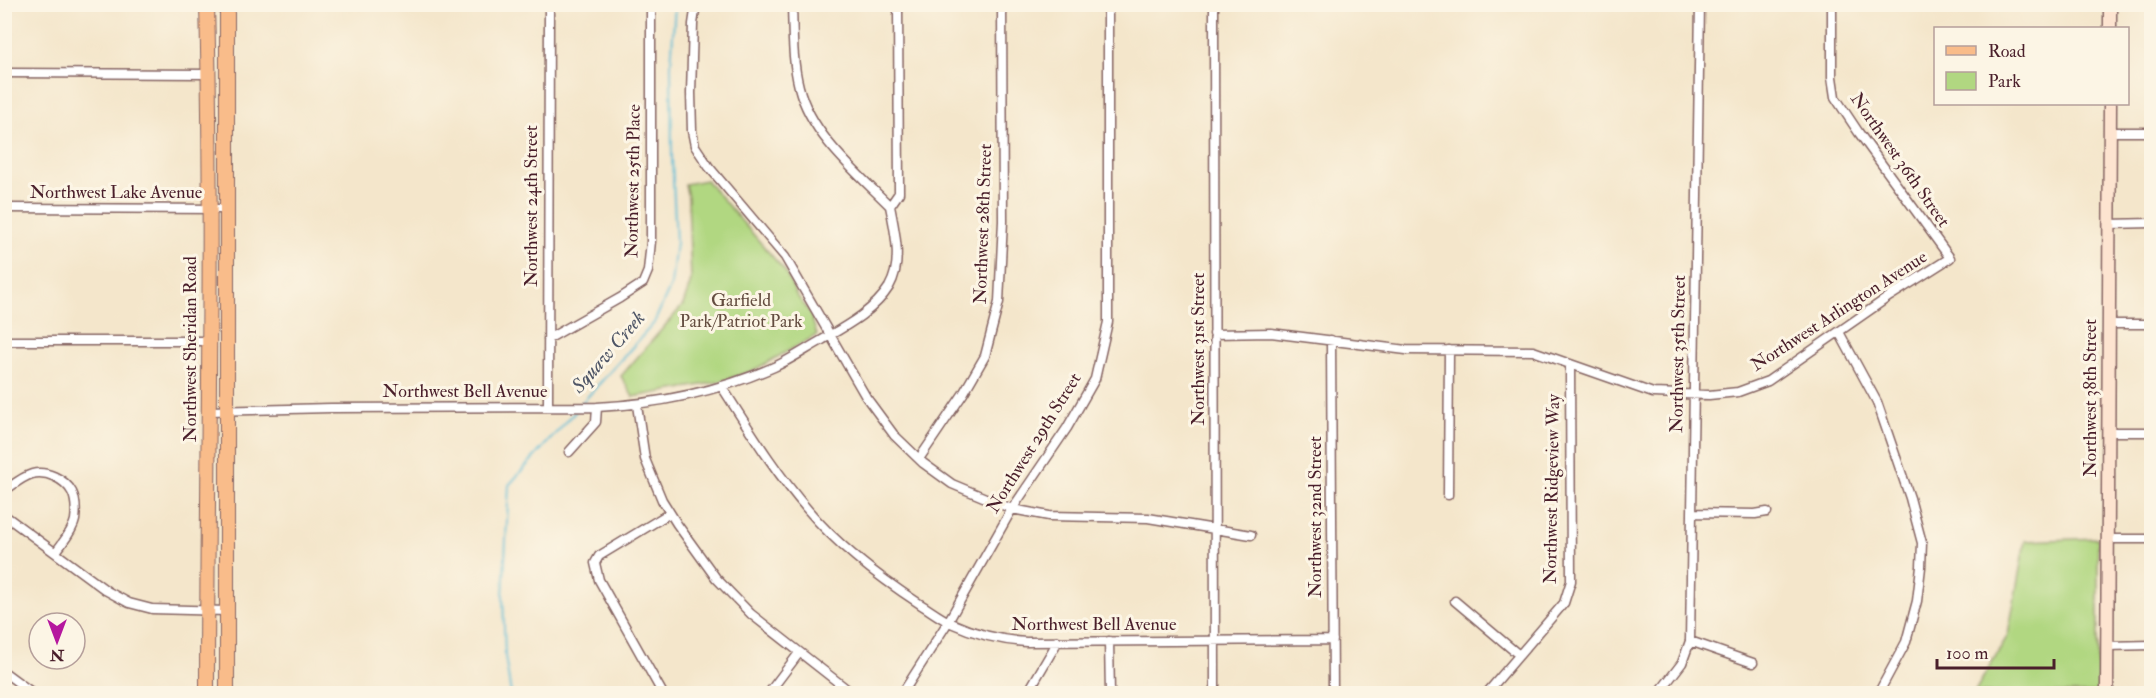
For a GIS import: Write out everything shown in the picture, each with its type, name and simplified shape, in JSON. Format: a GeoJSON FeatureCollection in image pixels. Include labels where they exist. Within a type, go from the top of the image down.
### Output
{"type":"FeatureCollection","features":[{"type":"Feature","properties":{"kind":"main road","name":"Northwest Sheridan Road"},"geometry":{"type":"LineString","coordinates":[[207,4],[209,208],[207,693]]}},
{"type":"Feature","properties":{"kind":"main road","name":"Northwest Sheridan Road"},"geometry":{"type":"LineString","coordinates":[[227,4],[227,693]]}},
{"type":"Feature","properties":{"kind":"main road"},"geometry":{"type":"LineString","coordinates":[[2110,4],[2110,27]]}},
{"type":"Feature","properties":{"kind":"main road","name":"Northwest 38th Street"},"geometry":{"type":"LineString","coordinates":[[2107,693],[2110,105]]}},
{"type":"Feature","properties":{"kind":"street","name":"Northwest 24th Street"},"geometry":{"type":"LineString","coordinates":[[548,407],[549,4]]}},
{"type":"Feature","properties":{"kind":"street","name":"Northwest 25th Place"},"geometry":{"type":"LineString","coordinates":[[548,339],[628,293],[643,282],[648,272],[651,242],[651,4]]}},
{"type":"Feature","properties":{"kind":"street"},"geometry":{"type":"LineString","coordinates":[[696,4],[693,24],[692,93],[692,131],[695,146],[709,168],[785,257],[866,397],[894,435],[919,459],[952,484],[1012,509],[1048,516],[1148,518],[1251,534]]}},
{"type":"Feature","properties":{"kind":"street"},"geometry":{"type":"LineString","coordinates":[[722,387],[775,367],[866,313],[889,286],[896,266],[897,238],[890,206],[844,161],[812,119],[799,88],[793,51],[792,4]]}},
{"type":"Feature","properties":{"kind":"street"},"geometry":{"type":"LineString","coordinates":[[890,206],[899,193],[898,4]]}},
{"type":"Feature","properties":{"kind":"street","name":"Northwest 28th Street"},"geometry":{"type":"LineString","coordinates":[[919,459],[963,394],[985,356],[999,302],[1003,221],[1002,4]]}},
{"type":"Feature","properties":{"kind":"street","name":"Northwest 29th Street"},"geometry":{"type":"LineString","coordinates":[[902,693],[948,622],[1012,509],[1067,428],[1095,379],[1108,322],[1108,4]]}},
{"type":"Feature","properties":{"kind":"street","name":"Northwest 31st Street"},"geometry":{"type":"LineString","coordinates":[[1214,4],[1215,693]]}},
{"type":"Feature","properties":{"kind":"street","name":"Northwest 35th Street"},"geometry":{"type":"LineString","coordinates":[[1658,693],[1682,663],[1690,641],[1700,4]]}},
{"type":"Feature","properties":{"kind":"street","name":"Northwest 36th Street"},"geometry":{"type":"LineString","coordinates":[[1832,4],[1832,77],[1835,97],[1950,258]]}},
{"type":"Feature","properties":{"kind":"street"},"geometry":{"type":"LineString","coordinates":[[4,73],[208,74]]}},
{"type":"Feature","properties":{"kind":"street"},"geometry":{"type":"LineString","coordinates":[[2109,132],[2151,132]]}},
{"type":"Feature","properties":{"kind":"street","name":"Northwest Lake Avenue"},"geometry":{"type":"LineString","coordinates":[[4,208],[227,208]]}},
{"type":"Feature","properties":{"kind":"street"},"geometry":{"type":"LineString","coordinates":[[2109,224],[2151,224]]}},
{"type":"Feature","properties":{"kind":"street","name":"Northwest Arlington Avenue"},"geometry":{"type":"LineString","coordinates":[[1214,334],[1271,333],[1406,350],[1533,351],[1653,393],[1709,395],[1737,392],[1768,381],[1890,296],[1950,258]]}},
{"type":"Feature","properties":{"kind":"street"},"geometry":{"type":"LineString","coordinates":[[2108,324],[2151,324]]}},
{"type":"Feature","properties":{"kind":"street"},"geometry":{"type":"LineString","coordinates":[[1839,332],[1877,402],[1910,498],[1922,543],[1922,567],[1917,601],[1906,642],[1878,693]]}},
{"type":"Feature","properties":{"kind":"street","name":"Northwest 32nd Street"},"geometry":{"type":"LineString","coordinates":[[1331,340],[1333,693]]}},
{"type":"Feature","properties":{"kind":"street"},"geometry":{"type":"LineString","coordinates":[[4,341],[208,341]]}},
{"type":"Feature","properties":{"kind":"street"},"geometry":{"type":"LineString","coordinates":[[1448,495],[1449,350]]}},
{"type":"Feature","properties":{"kind":"street","name":"Northwest Ridgeview Way"},"geometry":{"type":"LineString","coordinates":[[1486,693],[1564,603],[1571,581],[1570,364]]}},
{"type":"Feature","properties":{"kind":"street","name":"Northwest Bell Avenue"},"geometry":{"type":"LineString","coordinates":[[208,411],[638,405],[722,387],[767,456],[808,511],[847,549],[904,593],[948,622],[1002,640],[1026,642],[1333,640]]}},
{"type":"Feature","properties":{"kind":"street"},"geometry":{"type":"LineString","coordinates":[[638,405],[645,459],[670,513],[716,578],[751,614],[853,693]]}},
{"type":"Feature","properties":{"kind":"street"},"geometry":{"type":"LineString","coordinates":[[569,452],[596,422],[593,407]]}},
{"type":"Feature","properties":{"kind":"street"},"geometry":{"type":"LineString","coordinates":[[2108,432],[2151,432]]}},
{"type":"Feature","properties":{"kind":"street"},"geometry":{"type":"LineString","coordinates":[[4,492],[19,480],[32,474],[45,474],[60,479],[72,492],[76,506],[74,523],[56,552]]}},
{"type":"Feature","properties":{"kind":"street"},"geometry":{"type":"LineString","coordinates":[[1693,513],[1755,514],[1767,512]]}},
{"type":"Feature","properties":{"kind":"street"},"geometry":{"type":"LineString","coordinates":[[663,693],[599,580],[595,563],[599,556],[670,513]]}},
{"type":"Feature","properties":{"kind":"street"},"geometry":{"type":"LineString","coordinates":[[4,515],[107,591],[129,603],[152,609],[226,611]]}},
{"type":"Feature","properties":{"kind":"street"},"geometry":{"type":"LineString","coordinates":[[2108,539],[2151,538]]}},
{"type":"Feature","properties":{"kind":"street"},"geometry":{"type":"LineString","coordinates":[[1455,601],[1519,655]]}},
{"type":"Feature","properties":{"kind":"street"},"geometry":{"type":"LineString","coordinates":[[1027,693],[1058,641]]}},
{"type":"Feature","properties":{"kind":"street"},"geometry":{"type":"LineString","coordinates":[[1109,641],[1110,693]]}},
{"type":"Feature","properties":{"kind":"street"},"geometry":{"type":"LineString","coordinates":[[1690,641],[1753,663]]}},
{"type":"Feature","properties":{"kind":"street"},"geometry":{"type":"LineString","coordinates":[[2107,645],[2151,645]]}},
{"type":"Feature","properties":{"kind":"street"},"geometry":{"type":"LineString","coordinates":[[768,693],[799,653]]}},
{"type":"Feature","properties":{"kind":"street"},"geometry":{"type":"LineString","coordinates":[[4,672],[34,693]]}},
{"type":"Feature","properties":{"kind":"green space","name":"Garfield Park/Patriot Park"},"geometry":{"type":"Polygon","coordinates":[[[706,180],[785,271],[796,294],[810,313],[817,335],[754,370],[719,382],[633,397],[621,376],[683,305],[691,281],[688,198],[685,184],[706,180]]]}},
{"type":"Feature","properties":{"kind":"green space"},"geometry":{"type":"Polygon","coordinates":[[[2098,538],[2098,693],[1974,693],[2008,635],[2025,541],[2098,538]]]}},
{"type":"Feature","properties":{"kind":"waterway","name":"Squaw Creek"},"geometry":{"type":"LineString","coordinates":[[581,404],[654,323],[671,285],[676,242],[671,65],[675,4]]}},
{"type":"Feature","properties":{"kind":"waterway","name":"Squaw Creek"},"geometry":{"type":"LineString","coordinates":[[511,694],[505,656],[503,596],[509,485],[576,411]]}}]}
